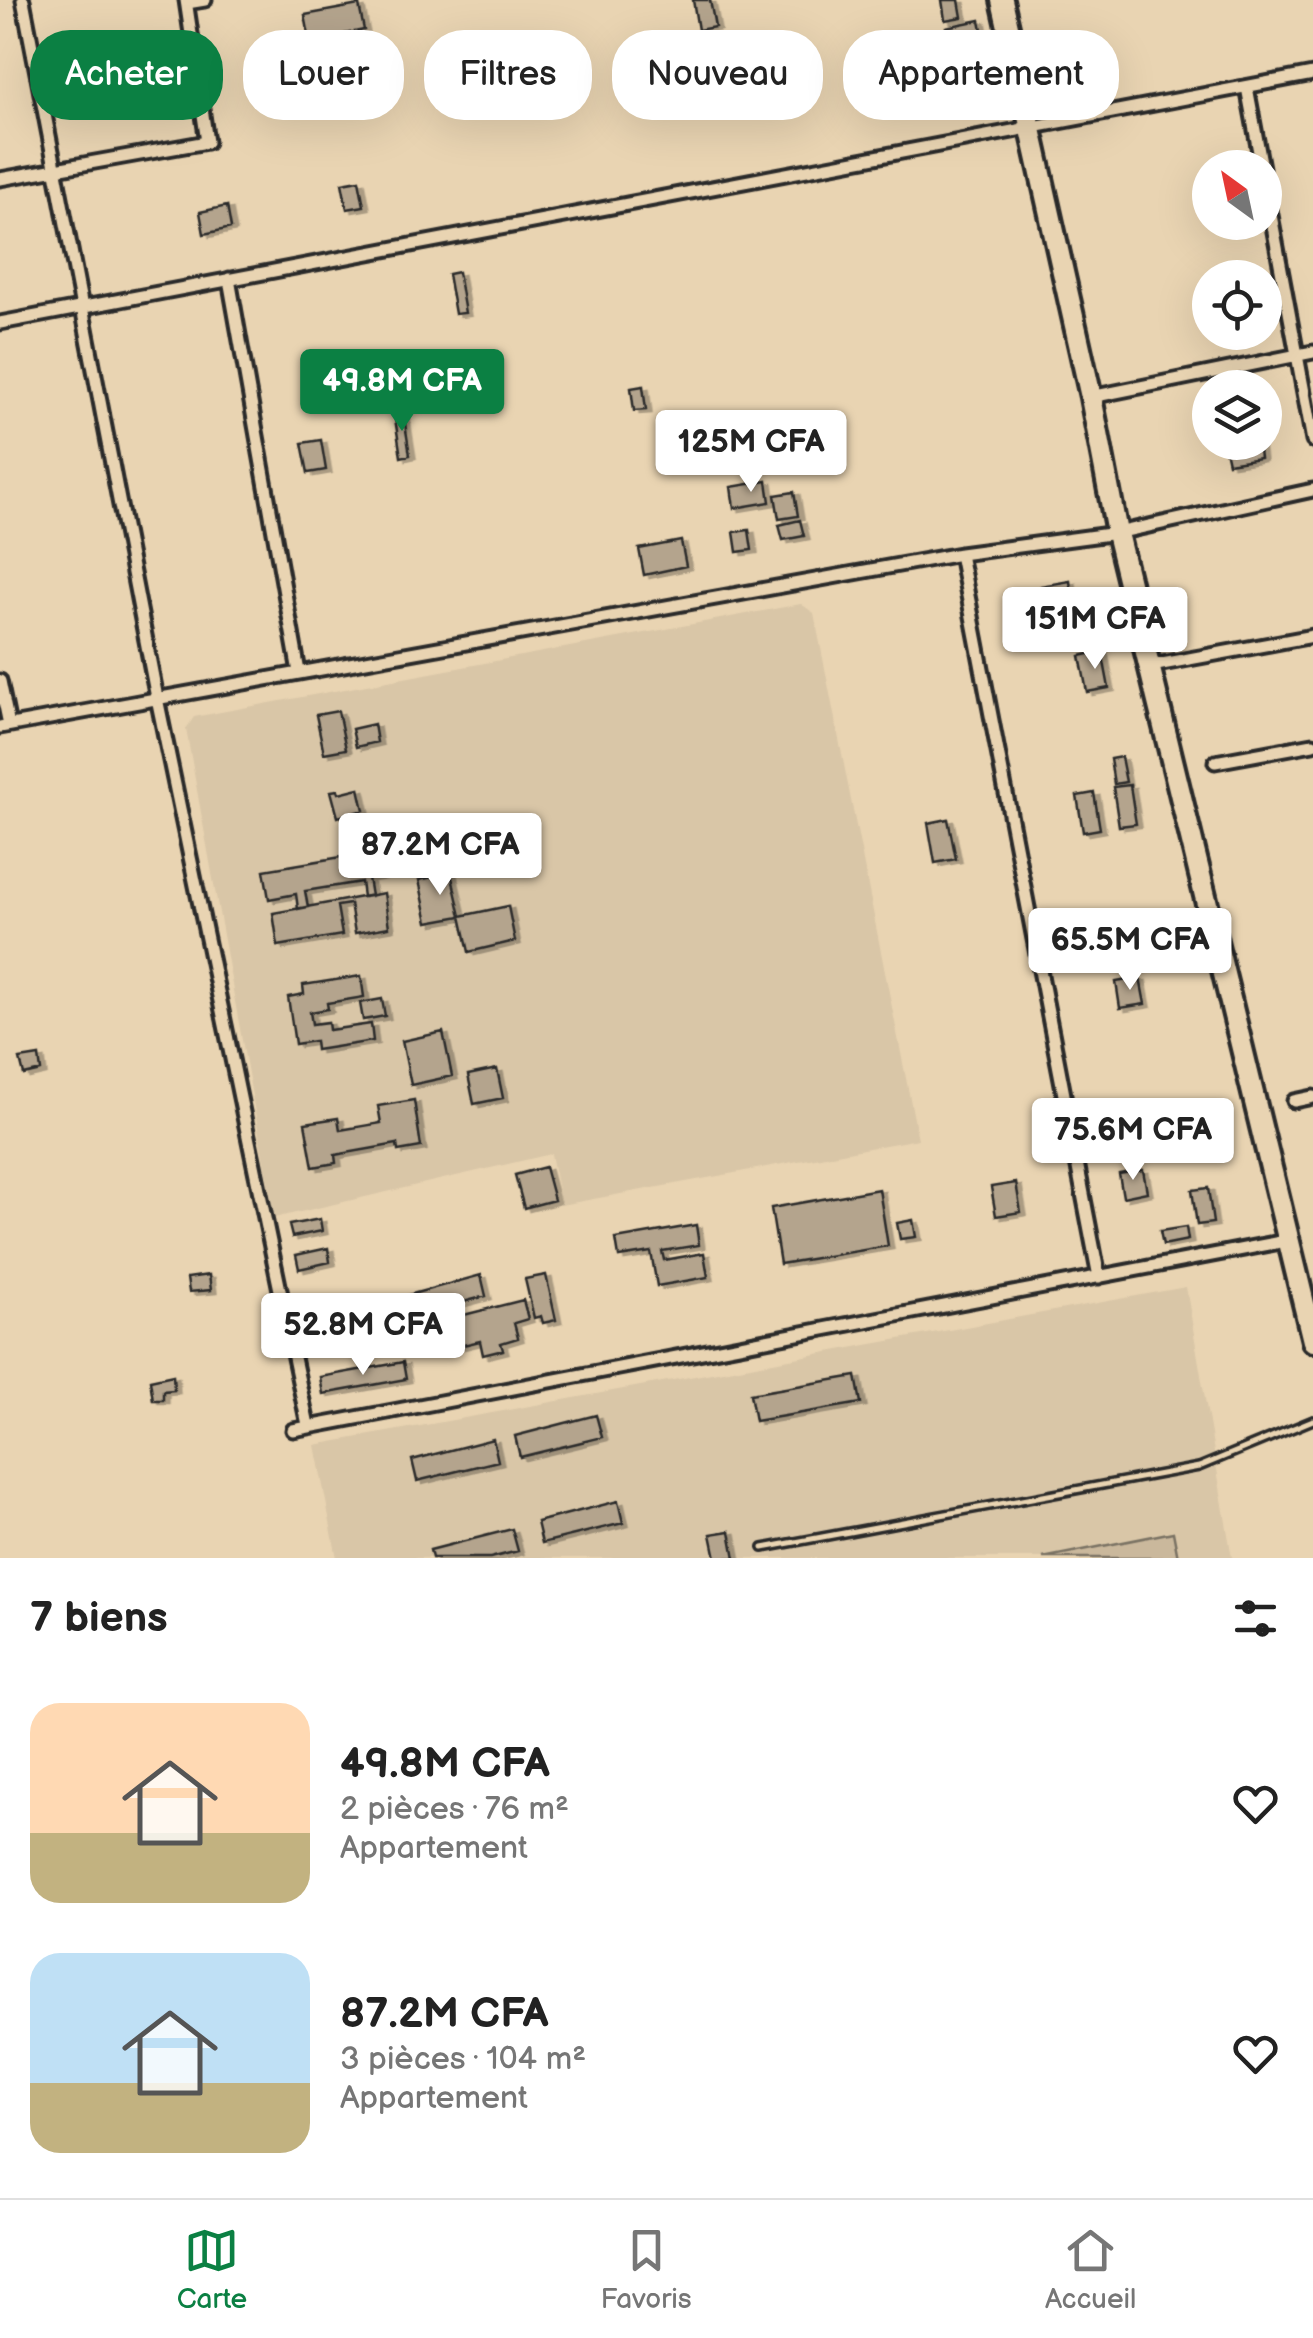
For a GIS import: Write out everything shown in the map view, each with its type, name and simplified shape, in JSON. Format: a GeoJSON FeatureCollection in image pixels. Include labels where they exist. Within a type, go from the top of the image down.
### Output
{"type":"FeatureCollection","features":[{"type":"Feature","properties":{"kind":"highway"},"geometry":{"type":"LineString","coordinates":[[1002,0],[1091,397],[1117,533],[1313,1340]]}},
{"type":"Feature","properties":{"kind":"street"},"geometry":{"type":"LineString","coordinates":[[23,0],[157,698],[308,1425]]}},
{"type":"Feature","properties":{"kind":"street"},"geometry":{"type":"LineString","coordinates":[[0,179],[207,142],[186,2],[205,0]]}},
{"type":"Feature","properties":{"kind":"street"},"geometry":{"type":"LineString","coordinates":[[0,323],[1313,74]]}},
{"type":"Feature","properties":{"kind":"street"},"geometry":{"type":"LineString","coordinates":[[1247,86],[1259,150]]}},
{"type":"Feature","properties":{"kind":"street"},"geometry":{"type":"LineString","coordinates":[[1276,240],[1313,440]]}},
{"type":"Feature","properties":{"kind":"street"},"geometry":{"type":"LineString","coordinates":[[230,279],[299,672]]}},
{"type":"Feature","properties":{"kind":"street"},"geometry":{"type":"LineString","coordinates":[[1091,397],[1313,352]]}},
{"type":"Feature","properties":{"kind":"street"},"geometry":{"type":"LineString","coordinates":[[0,680],[5,726],[960,554],[1117,533],[1313,490]]}},
{"type":"Feature","properties":{"kind":"street"},"geometry":{"type":"LineString","coordinates":[[960,554],[1099,1277]]}},
{"type":"Feature","properties":{"kind":"street"},"geometry":{"type":"LineString","coordinates":[[1150,666],[1313,636]]}},
{"type":"Feature","properties":{"kind":"street"},"geometry":{"type":"LineString","coordinates":[[1215,762],[1313,744]]}},
{"type":"Feature","properties":{"kind":"street"},"geometry":{"type":"LineString","coordinates":[[1294,1101],[1313,1098]]}},
{"type":"Feature","properties":{"kind":"street"},"geometry":{"type":"LineString","coordinates":[[293,1430],[1291,1240]]}},
{"type":"Feature","properties":{"kind":"lane"},"geometry":{"type":"LineString","coordinates":[[763,1548],[1199,1468],[1313,1420]]}},
{"type":"Feature","properties":{"kind":"shaded area"},"geometry":{"type":"Polygon","coordinates":[[[801,604],[814,613],[918,1139],[561,1205],[551,1154],[274,1218],[186,729],[194,717],[801,604]]]}},
{"type":"Feature","properties":{"kind":"shaded area"},"geometry":{"type":"Polygon","coordinates":[[[1186,1287],[1232,1558],[337,1558],[315,1445],[1186,1287]]]}},
{"type":"Feature","properties":{"kind":"shaded area"},"geometry":{"type":"Polygon","coordinates":[[[1173,1532],[1178,1558],[1043,1558],[1173,1532]]]}},
{"type":"Feature","properties":{"kind":"building"},"geometry":{"type":"Polygon","coordinates":[[[693,0],[710,0],[715,27],[698,30],[693,0]]]}},
{"type":"Feature","properties":{"kind":"building"},"geometry":{"type":"Polygon","coordinates":[[[942,0],[959,0],[962,17],[945,20],[942,0]]]}},
{"type":"Feature","properties":{"kind":"building"},"geometry":{"type":"Polygon","coordinates":[[[359,5],[364,30],[308,30],[305,15],[359,5]]]}},
{"type":"Feature","properties":{"kind":"building"},"geometry":{"type":"Polygon","coordinates":[[[980,20],[982,30],[947,30],[946,27],[980,20]]]}},
{"type":"Feature","properties":{"kind":"building"},"geometry":{"type":"Polygon","coordinates":[[[359,180],[364,206],[347,209],[342,183],[359,180]]]}},
{"type":"Feature","properties":{"kind":"building"},"geometry":{"type":"Polygon","coordinates":[[[227,206],[231,228],[204,234],[200,212],[227,206]]]}},
{"type":"Feature","properties":{"kind":"building"},"geometry":{"type":"Polygon","coordinates":[[[458,272],[465,313],[455,314],[448,274],[458,272]]]}},
{"type":"Feature","properties":{"kind":"building"},"geometry":{"type":"Polygon","coordinates":[[[643,386],[646,410],[634,411],[631,388],[643,386]]]}},
{"type":"Feature","properties":{"kind":"building"},"geometry":{"type":"Polygon","coordinates":[[[403,411],[410,455],[401,457],[394,412],[403,411]]]}},
{"type":"Feature","properties":{"kind":"building"},"geometry":{"type":"Polygon","coordinates":[[[321,440],[326,470],[308,473],[302,443],[321,440]]]}},
{"type":"Feature","properties":{"kind":"building"},"geometry":{"type":"Polygon","coordinates":[[[767,481],[770,502],[734,508],[731,487],[767,481]]]}},
{"type":"Feature","properties":{"kind":"building"},"geometry":{"type":"Polygon","coordinates":[[[794,492],[798,516],[779,519],[775,495],[794,492]]]}},
{"type":"Feature","properties":{"kind":"building"},"geometry":{"type":"Polygon","coordinates":[[[800,520],[804,536],[783,540],[779,525],[800,520]]]}},
{"type":"Feature","properties":{"kind":"building"},"geometry":{"type":"Polygon","coordinates":[[[749,530],[752,550],[737,552],[734,532],[749,530]]]}},
{"type":"Feature","properties":{"kind":"building"},"geometry":{"type":"Polygon","coordinates":[[[681,541],[686,566],[644,575],[639,549],[681,541]]]}},
{"type":"Feature","properties":{"kind":"building"},"geometry":{"type":"Polygon","coordinates":[[[1070,581],[1073,602],[1045,607],[1041,586],[1070,581]]]}},
{"type":"Feature","properties":{"kind":"building"},"geometry":{"type":"Polygon","coordinates":[[[1102,651],[1109,688],[1087,692],[1080,656],[1102,651]]]}},
{"type":"Feature","properties":{"kind":"building"},"geometry":{"type":"Polygon","coordinates":[[[338,711],[346,749],[324,753],[316,715],[338,711]]]}},
{"type":"Feature","properties":{"kind":"building"},"geometry":{"type":"Polygon","coordinates":[[[374,724],[377,742],[356,747],[352,729],[374,724]]]}},
{"type":"Feature","properties":{"kind":"building"},"geometry":{"type":"Polygon","coordinates":[[[1121,757],[1126,782],[1114,784],[1110,759],[1121,757]]]}},
{"type":"Feature","properties":{"kind":"building"},"geometry":{"type":"Polygon","coordinates":[[[1130,785],[1136,824],[1119,826],[1113,787],[1130,785]]]}},
{"type":"Feature","properties":{"kind":"building"},"geometry":{"type":"Polygon","coordinates":[[[359,788],[364,810],[338,817],[331,791],[359,788]]]}},
{"type":"Feature","properties":{"kind":"building"},"geometry":{"type":"Polygon","coordinates":[[[1094,793],[1100,829],[1083,832],[1077,796],[1094,793]]]}},
{"type":"Feature","properties":{"kind":"building"},"geometry":{"type":"Polygon","coordinates":[[[948,819],[956,859],[935,863],[928,823],[948,819]]]}},
{"type":"Feature","properties":{"kind":"building"},"geometry":{"type":"Polygon","coordinates":[[[377,851],[381,876],[368,878],[371,896],[363,897],[361,882],[305,891],[308,907],[298,909],[296,894],[269,899],[264,870],[377,851]]]}},
{"type":"Feature","properties":{"kind":"building"},"geometry":{"type":"Polygon","coordinates":[[[451,873],[461,916],[428,922],[419,880],[451,873]]]}},
{"type":"Feature","properties":{"kind":"building"},"geometry":{"type":"Polygon","coordinates":[[[384,893],[389,927],[355,933],[350,904],[337,906],[342,935],[278,946],[273,913],[384,893]]]}},
{"type":"Feature","properties":{"kind":"building"},"geometry":{"type":"Polygon","coordinates":[[[508,906],[515,941],[469,952],[461,916],[508,906]]]}},
{"type":"Feature","properties":{"kind":"building"},"geometry":{"type":"Polygon","coordinates":[[[1101,927],[1103,944],[1084,947],[1081,930],[1101,927]]]}},
{"type":"Feature","properties":{"kind":"building"},"geometry":{"type":"Polygon","coordinates":[[[1105,948],[1108,964],[1087,967],[1085,951],[1105,948]]]}},
{"type":"Feature","properties":{"kind":"building"},"geometry":{"type":"Polygon","coordinates":[[[361,976],[364,997],[327,1003],[328,1009],[310,1012],[312,1024],[328,1022],[329,1030],[371,1024],[373,1041],[316,1050],[315,1041],[295,1044],[288,997],[304,994],[303,985],[361,976]]]}},
{"type":"Feature","properties":{"kind":"building"},"geometry":{"type":"Polygon","coordinates":[[[1140,978],[1145,1004],[1120,1008],[1116,982],[1140,978]]]}},
{"type":"Feature","properties":{"kind":"building"},"geometry":{"type":"Polygon","coordinates":[[[382,999],[385,1016],[363,1020],[360,1003],[382,999]]]}},
{"type":"Feature","properties":{"kind":"building"},"geometry":{"type":"Polygon","coordinates":[[[443,1032],[452,1076],[411,1085],[402,1041],[443,1032]]]}},
{"type":"Feature","properties":{"kind":"building"},"geometry":{"type":"Polygon","coordinates":[[[39,1056],[41,1071],[24,1075],[20,1059],[39,1056]]]}},
{"type":"Feature","properties":{"kind":"building"},"geometry":{"type":"Polygon","coordinates":[[[497,1069],[503,1098],[474,1104],[468,1075],[497,1069]]]}},
{"type":"Feature","properties":{"kind":"building"},"geometry":{"type":"Polygon","coordinates":[[[414,1100],[421,1147],[398,1151],[397,1144],[335,1155],[336,1163],[313,1167],[305,1123],[338,1118],[340,1130],[381,1123],[378,1106],[414,1100]]]}},
{"type":"Feature","properties":{"kind":"building"},"geometry":{"type":"Polygon","coordinates":[[[545,1167],[554,1200],[524,1208],[515,1175],[545,1167]]]}},
{"type":"Feature","properties":{"kind":"building"},"geometry":{"type":"Polygon","coordinates":[[[1143,1170],[1147,1192],[1123,1197],[1119,1174],[1143,1170]]]}},
{"type":"Feature","properties":{"kind":"building"},"geometry":{"type":"Polygon","coordinates":[[[1016,1183],[1021,1212],[996,1216],[991,1187],[1016,1183]]]}},
{"type":"Feature","properties":{"kind":"building"},"geometry":{"type":"Polygon","coordinates":[[[1208,1188],[1213,1223],[1197,1225],[1192,1190],[1208,1188]]]}},
{"type":"Feature","properties":{"kind":"building"},"geometry":{"type":"Polygon","coordinates":[[[879,1189],[888,1246],[780,1264],[771,1208],[879,1189]]]}},
{"type":"Feature","properties":{"kind":"building"},"geometry":{"type":"Polygon","coordinates":[[[320,1219],[322,1231],[292,1237],[289,1225],[320,1219]]]}},
{"type":"Feature","properties":{"kind":"building"},"geometry":{"type":"Polygon","coordinates":[[[913,1220],[916,1237],[900,1239],[897,1223],[913,1220]]]}},
{"type":"Feature","properties":{"kind":"building"},"geometry":{"type":"Polygon","coordinates":[[[696,1225],[699,1245],[662,1251],[664,1260],[704,1253],[708,1277],[657,1286],[651,1252],[619,1257],[616,1239],[696,1225]]]}},
{"type":"Feature","properties":{"kind":"building"},"geometry":{"type":"Polygon","coordinates":[[[1186,1227],[1188,1240],[1163,1245],[1160,1231],[1186,1227]]]}},
{"type":"Feature","properties":{"kind":"building"},"geometry":{"type":"Polygon","coordinates":[[[328,1248],[330,1262],[299,1269],[296,1255],[328,1248]]]}},
{"type":"Feature","properties":{"kind":"building"},"geometry":{"type":"Polygon","coordinates":[[[209,1275],[211,1290],[189,1292],[187,1278],[209,1275]]]}},
{"type":"Feature","properties":{"kind":"building"},"geometry":{"type":"Polygon","coordinates":[[[481,1275],[486,1296],[392,1321],[387,1301],[481,1275]]]}},
{"type":"Feature","properties":{"kind":"building"},"geometry":{"type":"Polygon","coordinates":[[[546,1275],[556,1320],[543,1323],[541,1316],[534,1318],[525,1279],[546,1275]]]}},
{"type":"Feature","properties":{"kind":"building"},"geometry":{"type":"Polygon","coordinates":[[[523,1300],[528,1319],[514,1323],[518,1338],[501,1343],[503,1350],[483,1355],[480,1341],[459,1346],[452,1318],[523,1300]]]}},
{"type":"Feature","properties":{"kind":"building"},"geometry":{"type":"Polygon","coordinates":[[[387,1301],[392,1321],[346,1334],[340,1313],[387,1301]]]}},
{"type":"Feature","properties":{"kind":"building"},"geometry":{"type":"Polygon","coordinates":[[[403,1362],[406,1379],[323,1394],[320,1377],[403,1362]]]}},
{"type":"Feature","properties":{"kind":"building"},"geometry":{"type":"Polygon","coordinates":[[[173,1375],[174,1390],[163,1391],[163,1400],[153,1400],[150,1380],[173,1375]]]}},
{"type":"Feature","properties":{"kind":"building"},"geometry":{"type":"Polygon","coordinates":[[[856,1376],[861,1403],[755,1421],[750,1394],[856,1376]]]}},
{"type":"Feature","properties":{"kind":"building"},"geometry":{"type":"Polygon","coordinates":[[[596,1415],[602,1437],[520,1457],[515,1436],[596,1415]]]}},
{"type":"Feature","properties":{"kind":"building"},"geometry":{"type":"Polygon","coordinates":[[[493,1439],[498,1461],[417,1481],[412,1460],[493,1439]]]}},
{"type":"Feature","properties":{"kind":"building"},"geometry":{"type":"Polygon","coordinates":[[[618,1501],[623,1523],[542,1543],[537,1522],[618,1501]]]}},
{"type":"Feature","properties":{"kind":"building"},"geometry":{"type":"Polygon","coordinates":[[[512,1529],[518,1551],[490,1558],[432,1558],[430,1550],[512,1529]]]}},
{"type":"Feature","properties":{"kind":"building"},"geometry":{"type":"Polygon","coordinates":[[[730,1531],[735,1558],[716,1558],[711,1534],[730,1531]]]}}]}
